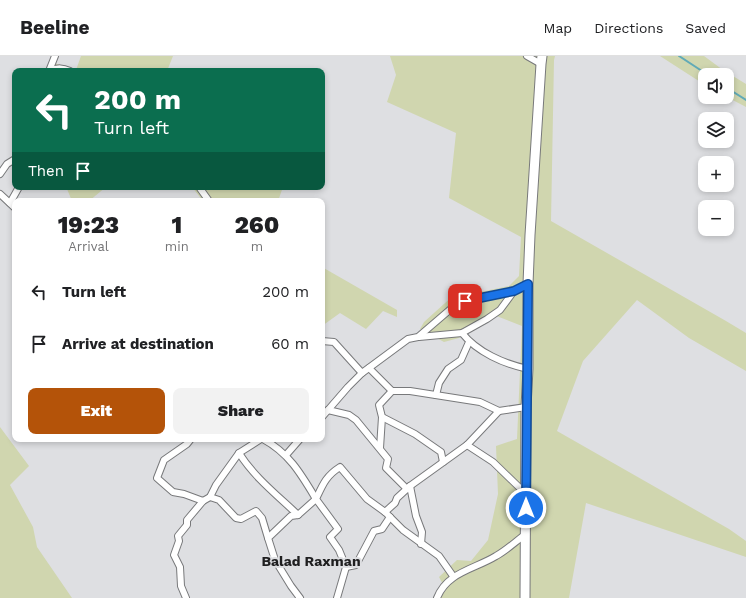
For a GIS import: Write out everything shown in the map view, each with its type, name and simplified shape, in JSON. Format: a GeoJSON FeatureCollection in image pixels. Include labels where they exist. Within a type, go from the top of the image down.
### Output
{"type":"FeatureCollection","features":[{"type":"Feature","properties":{"kind":"street"},"geometry":{"type":"LineString","coordinates":[[50,68],[55,56]]}},
{"type":"Feature","properties":{"kind":"street"},"geometry":{"type":"LineString","coordinates":[[525,598],[528,284],[530,228],[541,60],[527,56]]}},
{"type":"Feature","properties":{"kind":"street"},"geometry":{"type":"LineString","coordinates":[[0,174],[7,164],[12,161]]}},
{"type":"Feature","properties":{"kind":"street"},"geometry":{"type":"LineString","coordinates":[[0,194],[10,203],[12,199]]}},
{"type":"Feature","properties":{"kind":"street"},"geometry":{"type":"LineString","coordinates":[[418,337],[453,307],[465,301],[514,291],[528,284]]}},
{"type":"Feature","properties":{"kind":"street"},"geometry":{"type":"LineString","coordinates":[[325,414],[362,373],[408,339],[462,333],[500,310],[514,291]]}},
{"type":"Feature","properties":{"kind":"street"},"geometry":{"type":"LineString","coordinates":[[462,333],[469,342],[482,351],[513,366],[528,369]]}},
{"type":"Feature","properties":{"kind":"street"},"geometry":{"type":"LineString","coordinates":[[325,341],[334,342],[362,373]]}},
{"type":"Feature","properties":{"kind":"street"},"geometry":{"type":"LineString","coordinates":[[436,395],[439,383],[448,369],[461,360],[469,342]]}},
{"type":"Feature","properties":{"kind":"street"},"geometry":{"type":"LineString","coordinates":[[369,368],[392,391],[410,391],[480,402],[499,411],[526,407]]}},
{"type":"Feature","properties":{"kind":"street"},"geometry":{"type":"LineString","coordinates":[[380,448],[382,417],[379,405],[392,391]]}},
{"type":"Feature","properties":{"kind":"street"},"geometry":{"type":"LineString","coordinates":[[328,410],[349,415],[356,420],[388,459],[386,468],[409,488],[416,516],[422,532],[421,544]]}},
{"type":"Feature","properties":{"kind":"street"},"geometry":{"type":"LineString","coordinates":[[346,567],[356,565],[374,531],[382,529],[397,498],[467,445],[499,411]]}},
{"type":"Feature","properties":{"kind":"street"},"geometry":{"type":"LineString","coordinates":[[382,417],[415,434],[441,452],[443,462]]}},
{"type":"Feature","properties":{"kind":"street"},"geometry":{"type":"LineString","coordinates":[[189,442],[164,460],[157,478],[173,492],[184,494],[203,501]]}},
{"type":"Feature","properties":{"kind":"street"},"geometry":{"type":"LineString","coordinates":[[186,598],[181,586],[180,567],[174,555],[179,541],[178,536],[187,525],[187,520],[203,501],[210,497],[216,485],[239,453],[255,442]]}},
{"type":"Feature","properties":{"kind":"street"},"geometry":{"type":"LineString","coordinates":[[269,442],[286,455],[295,466],[316,499],[338,529],[330,537],[340,550],[346,567],[337,598]]}},
{"type":"Feature","properties":{"kind":"street"},"geometry":{"type":"LineString","coordinates":[[286,455],[297,442]]}},
{"type":"Feature","properties":{"kind":"street"},"geometry":{"type":"LineString","coordinates":[[467,445],[493,462],[526,494]]}},
{"type":"Feature","properties":{"kind":"street"},"geometry":{"type":"LineString","coordinates":[[239,453],[247,465],[261,480],[298,515]]}},
{"type":"Feature","properties":{"kind":"street"},"geometry":{"type":"LineString","coordinates":[[268,538],[291,516],[298,515],[316,499],[324,481],[333,472],[340,468],[367,499],[388,514],[403,530],[439,556],[453,576]]}},
{"type":"Feature","properties":{"kind":"street"},"geometry":{"type":"LineString","coordinates":[[210,497],[219,500],[236,518],[241,519],[256,511],[262,518],[275,560],[300,598]]}},
{"type":"Feature","properties":{"kind":"street"},"geometry":{"type":"LineString","coordinates":[[439,597],[453,576],[496,556],[526,534]]}},
{"type":"Feature","properties":{"kind":"green space"},"geometry":{"type":"Polygon","coordinates":[[[81,56],[173,56],[168,68],[77,68],[81,56]]]}},
{"type":"Feature","properties":{"kind":"green space"},"geometry":{"type":"Polygon","coordinates":[[[390,56],[555,56],[551,221],[746,333],[746,371],[689,338],[637,300],[583,361],[557,431],[729,529],[746,541],[746,557],[586,503],[569,598],[438,598],[446,590],[439,577],[457,560],[471,561],[488,540],[498,494],[496,446],[517,439],[522,326],[494,315],[459,338],[444,342],[420,329],[424,322],[455,294],[485,291],[509,286],[519,276],[521,237],[449,198],[456,133],[387,102],[396,75],[390,56]]]}},
{"type":"Feature","properties":{"kind":"green space"},"geometry":{"type":"Polygon","coordinates":[[[660,56],[704,56],[720,68],[698,68],[698,80],[660,56]]]}},
{"type":"Feature","properties":{"kind":"green space"},"geometry":{"type":"Polygon","coordinates":[[[54,63],[70,68],[52,68],[54,63]]]}},
{"type":"Feature","properties":{"kind":"green space"},"geometry":{"type":"Polygon","coordinates":[[[734,77],[746,84],[746,107],[734,101],[734,77]]]}},
{"type":"Feature","properties":{"kind":"green space"},"geometry":{"type":"Polygon","coordinates":[[[67,190],[102,190],[93,198],[71,198],[67,190]]]}},
{"type":"Feature","properties":{"kind":"green space"},"geometry":{"type":"Polygon","coordinates":[[[194,190],[282,190],[279,198],[201,198],[194,190]]]}},
{"type":"Feature","properties":{"kind":"green space"},"geometry":{"type":"Polygon","coordinates":[[[325,269],[397,310],[397,317],[383,311],[366,329],[340,313],[325,324],[325,269]]]}},
{"type":"Feature","properties":{"kind":"green space"},"geometry":{"type":"Polygon","coordinates":[[[0,427],[29,466],[10,485],[33,527],[37,547],[72,598],[0,598],[0,427]]]}},
{"type":"Feature","properties":{"kind":"waterway"},"geometry":{"type":"LineString","coordinates":[[679,56],[698,68]]}},
{"type":"Feature","properties":{"kind":"waterway"},"geometry":{"type":"LineString","coordinates":[[734,92],[746,100]]}},
{"type":"Feature","properties":{"kind":"district","name":"Balad Raxman"},"geometry":{"type":"Point","coordinates":[311,561]}},
{"type":"Feature","properties":{"kind":"route"},"geometry":{"type":"LineString","coordinates":[[465,301],[514,291],[528,284],[526,508]]}}]}
